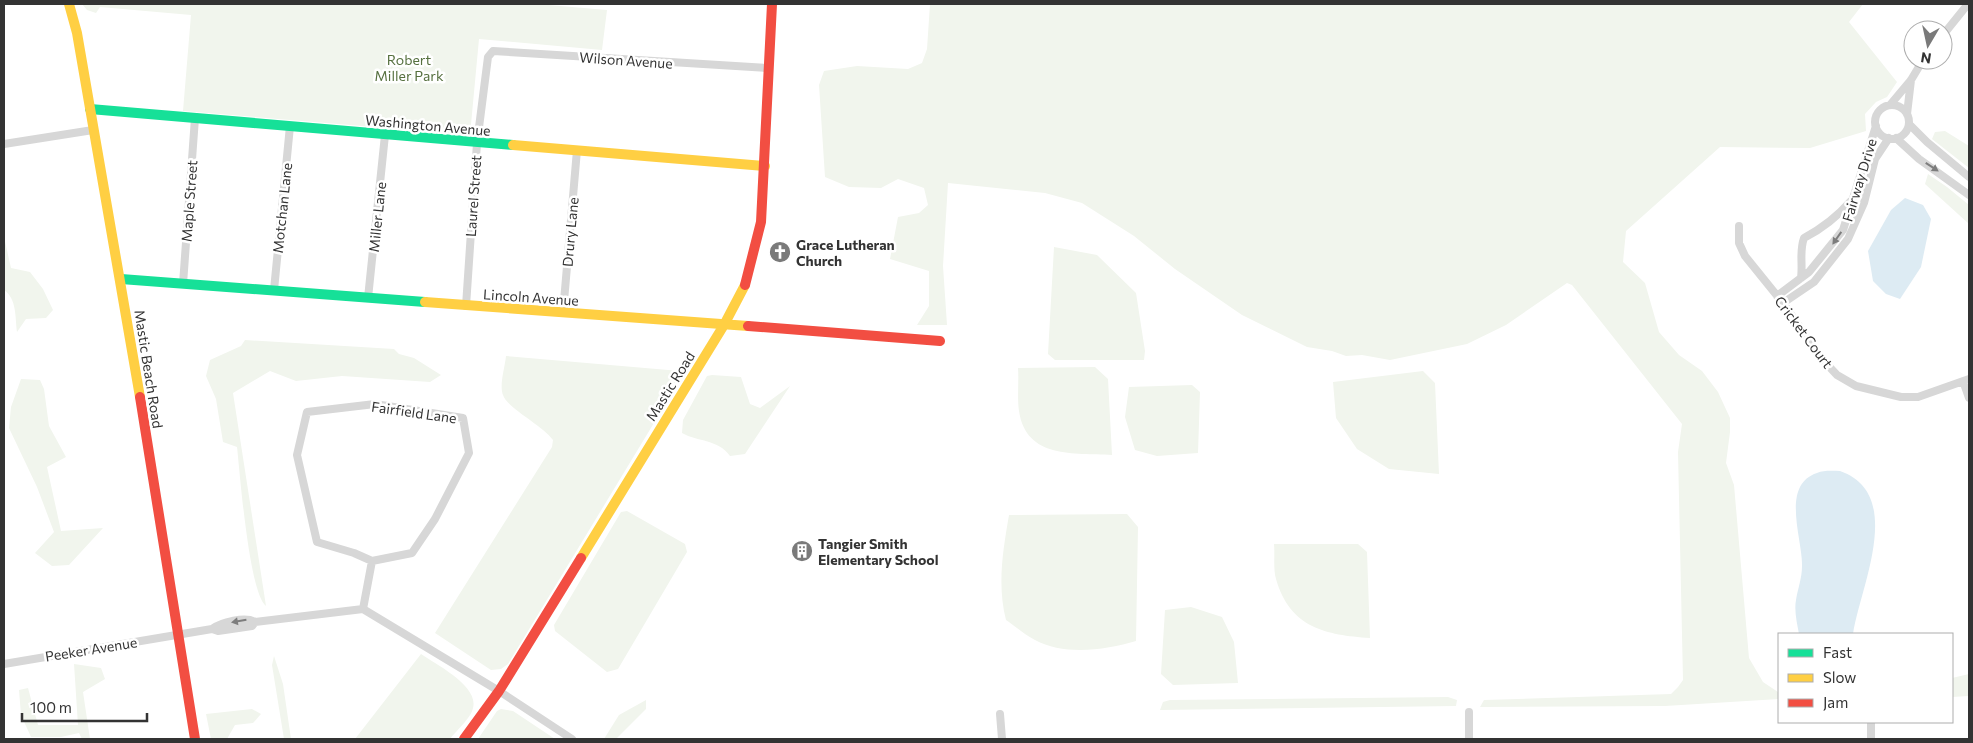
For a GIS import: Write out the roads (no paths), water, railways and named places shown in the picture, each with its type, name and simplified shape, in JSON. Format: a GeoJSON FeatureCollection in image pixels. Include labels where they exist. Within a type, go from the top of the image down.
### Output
{"type":"FeatureCollection","features":[{"type":"Feature","properties":{"kind":"street","name":"Mastic Beach Road"},"geometry":{"type":"LineString","coordinates":[[69,4],[77,33],[121,279],[195,739]]}},
{"type":"Feature","properties":{"kind":"street","name":"Mastic Road"},"geometry":{"type":"LineString","coordinates":[[464,739],[499,691],[724,325],[747,281],[761,222],[765,166],[767,68],[772,4]]}},
{"type":"Feature","properties":{"kind":"street"},"geometry":{"type":"LineString","coordinates":[[1953,23],[1968,4]]}},
{"type":"Feature","properties":{"kind":"street","name":"Wilson Avenue"},"geometry":{"type":"LineString","coordinates":[[488,57],[493,51],[767,68]]}},
{"type":"Feature","properties":{"kind":"street","name":"Laurel Street"},"geometry":{"type":"LineString","coordinates":[[466,306],[477,143],[488,57]]}},
{"type":"Feature","properties":{"kind":"street"},"geometry":{"type":"LineString","coordinates":[[1917,70],[1890,105],[1878,112],[1875,118],[1876,126],[1881,135],[1892,138],[1969,195]]}},
{"type":"Feature","properties":{"kind":"street"},"geometry":{"type":"LineString","coordinates":[[1911,80],[1907,114],[1909,124],[1927,142],[1969,176]]}},
{"type":"Feature","properties":{"kind":"street"},"geometry":{"type":"LineString","coordinates":[[1890,105],[1900,107],[1907,114]]}},
{"type":"Feature","properties":{"kind":"street","name":"Washington Avenue"},"geometry":{"type":"LineString","coordinates":[[90,109],[765,166]]}},
{"type":"Feature","properties":{"kind":"street","name":"Maple Street"},"geometry":{"type":"LineString","coordinates":[[183,284],[195,118]]}},
{"type":"Feature","properties":{"kind":"street"},"geometry":{"type":"LineString","coordinates":[[1892,138],[1904,133],[1909,124]]}},
{"type":"Feature","properties":{"kind":"street","name":"Motchan Lane"},"geometry":{"type":"LineString","coordinates":[[274,290],[290,126]]}},
{"type":"Feature","properties":{"kind":"street","name":"Fairway Drive"},"geometry":{"type":"LineString","coordinates":[[1777,296],[1814,266],[1843,230],[1876,126]]}},
{"type":"Feature","properties":{"kind":"street"},"geometry":{"type":"LineString","coordinates":[[4,144],[93,130]]}},
{"type":"Feature","properties":{"kind":"street","name":"Miller Lane"},"geometry":{"type":"LineString","coordinates":[[368,298],[385,135]]}},
{"type":"Feature","properties":{"kind":"street","name":"Fairway Drive"},"geometry":{"type":"LineString","coordinates":[[1783,303],[1814,282],[1842,250],[1854,229],[1864,203],[1875,159],[1892,138]]}},
{"type":"Feature","properties":{"kind":"street","name":"Drury Lane"},"geometry":{"type":"LineString","coordinates":[[562,313],[577,150]]}},
{"type":"Feature","properties":{"kind":"street"},"geometry":{"type":"LineString","coordinates":[[1800,278],[1804,264],[1800,251],[1804,238],[1820,230],[1840,214],[1853,199]]}},
{"type":"Feature","properties":{"kind":"street","name":"Cricket Court"},"geometry":{"type":"LineString","coordinates":[[1739,226],[1739,243],[1745,256],[1783,303],[1822,360],[1837,375],[1856,386],[1901,397],[1918,397],[1966,380]]}},
{"type":"Feature","properties":{"kind":"street"},"geometry":{"type":"LineString","coordinates":[[1804,264],[1814,266],[1822,273]]}},
{"type":"Feature","properties":{"kind":"street","name":"Lincoln Avenue"},"geometry":{"type":"LineString","coordinates":[[121,279],[940,340]]}},
{"type":"Feature","properties":{"kind":"street"},"geometry":{"type":"LineString","coordinates":[[1966,380],[1969,398]]}},
{"type":"Feature","properties":{"kind":"street","name":"Fairfield Lane"},"geometry":{"type":"LineString","coordinates":[[376,404],[463,418],[469,453],[435,519],[412,553],[372,561],[354,553],[317,542],[297,455],[307,412],[376,404]]}},
{"type":"Feature","properties":{"kind":"street"},"geometry":{"type":"LineString","coordinates":[[363,609],[372,561]]}},
{"type":"Feature","properties":{"kind":"street"},"geometry":{"type":"LineString","coordinates":[[178,635],[212,629],[218,631],[252,626],[255,622],[363,609],[499,691],[572,739]]}},
{"type":"Feature","properties":{"kind":"street","name":"Peeker Avenue"},"geometry":{"type":"LineString","coordinates":[[4,664],[178,635]]}},
{"type":"Feature","properties":{"kind":"street"},"geometry":{"type":"LineString","coordinates":[[1469,739],[1470,712]]}},
{"type":"Feature","properties":{"kind":"street"},"geometry":{"type":"LineString","coordinates":[[1000,714],[1002,739]]}},
{"type":"Feature","properties":{"kind":"street"},"geometry":{"type":"LineString","coordinates":[[1871,723],[1871,739]]}},
{"type":"Feature","properties":{"kind":"place","name":"Grace Lutheran Church"},"geometry":{"type":"Point","coordinates":[780,252]}},
{"type":"Feature","properties":{"kind":"place","name":"Tangier Smith Elementary School"},"geometry":{"type":"Point","coordinates":[802,551]}},
{"type":"Feature","properties":{"kind":"park label","name":"Robert Miller Park"},"geometry":{"type":"Point","coordinates":[409,68]}}]}
